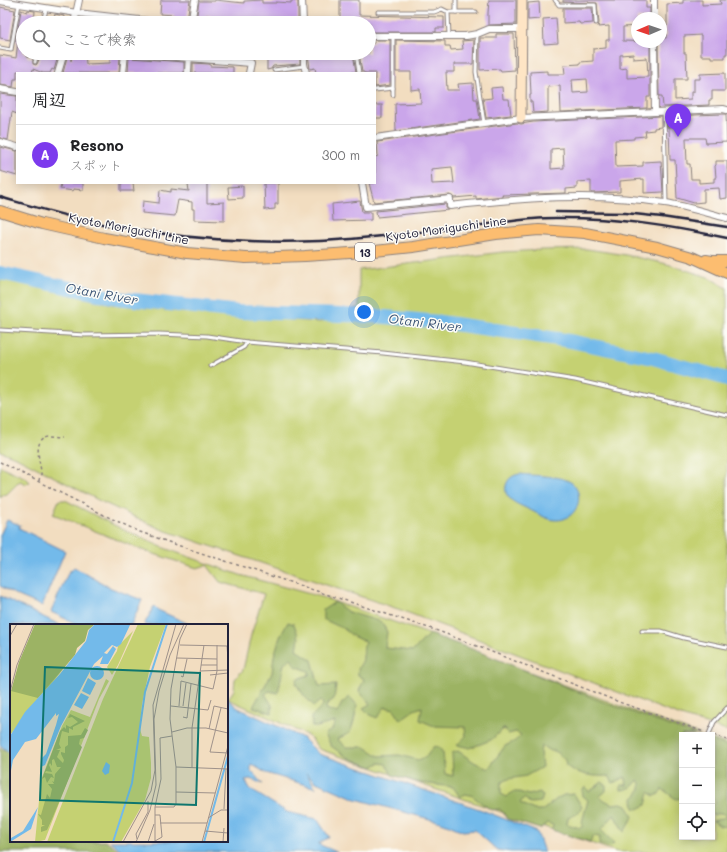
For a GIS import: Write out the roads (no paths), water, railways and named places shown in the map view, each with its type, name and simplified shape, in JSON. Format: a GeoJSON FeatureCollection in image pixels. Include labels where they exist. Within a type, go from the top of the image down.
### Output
{"type":"FeatureCollection","features":[{"type":"Feature","properties":{"kind":"main road","name":"Kyoto Moriguchi Line"},"geometry":{"type":"LineString","coordinates":[[0,211],[42,224],[104,238],[187,253],[246,258],[379,251],[496,234],[539,230],[585,233],[657,247],[692,257],[727,273]]}},
{"type":"Feature","properties":{"kind":"main road"},"geometry":{"type":"LineString","coordinates":[[692,257],[712,261],[727,261]]}},
{"type":"Feature","properties":{"kind":"street"},"geometry":{"type":"LineString","coordinates":[[76,16],[79,0]]}},
{"type":"Feature","properties":{"kind":"street"},"geometry":{"type":"LineString","coordinates":[[192,16],[195,0]]}},
{"type":"Feature","properties":{"kind":"street"},"geometry":{"type":"LineString","coordinates":[[302,0],[303,16]]}},
{"type":"Feature","properties":{"kind":"street"},"geometry":{"type":"LineString","coordinates":[[521,118],[522,0]]}},
{"type":"Feature","properties":{"kind":"street"},"geometry":{"type":"LineString","coordinates":[[654,0],[654,12]]}},
{"type":"Feature","properties":{"kind":"street"},"geometry":{"type":"LineString","coordinates":[[0,1],[46,9],[104,16]]}},
{"type":"Feature","properties":{"kind":"street"},"geometry":{"type":"LineString","coordinates":[[376,36],[449,36],[477,34],[489,29],[521,29]]}},
{"type":"Feature","properties":{"kind":"street"},"geometry":{"type":"LineString","coordinates":[[654,48],[655,111]]}},
{"type":"Feature","properties":{"kind":"street"},"geometry":{"type":"LineString","coordinates":[[58,72],[62,60]]}},
{"type":"Feature","properties":{"kind":"street"},"geometry":{"type":"LineString","coordinates":[[123,72],[124,60]]}},
{"type":"Feature","properties":{"kind":"street"},"geometry":{"type":"LineString","coordinates":[[188,72],[189,60]]}},
{"type":"Feature","properties":{"kind":"street"},"geometry":{"type":"LineString","coordinates":[[224,60],[250,63],[249,72]]}},
{"type":"Feature","properties":{"kind":"street"},"geometry":{"type":"LineString","coordinates":[[304,60],[306,72]]}},
{"type":"Feature","properties":{"kind":"street"},"geometry":{"type":"LineString","coordinates":[[0,89],[16,92]]}},
{"type":"Feature","properties":{"kind":"street"},"geometry":{"type":"LineString","coordinates":[[376,138],[521,118],[655,111],[727,110]]}},
{"type":"Feature","properties":{"kind":"street"},"geometry":{"type":"LineString","coordinates":[[0,142],[16,147]]}},
{"type":"Feature","properties":{"kind":"street"},"geometry":{"type":"LineString","coordinates":[[362,184],[366,207],[450,199],[450,206],[504,200],[591,197],[666,203],[727,218]]}},
{"type":"Feature","properties":{"kind":"lane"},"geometry":{"type":"LineString","coordinates":[[456,0],[456,12]]}},
{"type":"Feature","properties":{"kind":"lane"},"geometry":{"type":"LineString","coordinates":[[555,0],[559,5],[595,5],[596,23]]}},
{"type":"Feature","properties":{"kind":"lane"},"geometry":{"type":"LineString","coordinates":[[17,16],[19,4]]}},
{"type":"Feature","properties":{"kind":"lane"},"geometry":{"type":"LineString","coordinates":[[44,16],[46,9]]}},
{"type":"Feature","properties":{"kind":"lane"},"geometry":{"type":"LineString","coordinates":[[378,12],[434,12],[442,9],[448,12],[476,12]]}},
{"type":"Feature","properties":{"kind":"lane"},"geometry":{"type":"LineString","coordinates":[[448,12],[449,36]]}},
{"type":"Feature","properties":{"kind":"lane"},"geometry":{"type":"LineString","coordinates":[[0,48],[12,50],[16,24]]}},
{"type":"Feature","properties":{"kind":"lane"},"geometry":{"type":"LineString","coordinates":[[477,34],[476,72],[484,123]]}},
{"type":"Feature","properties":{"kind":"lane"},"geometry":{"type":"LineString","coordinates":[[393,36],[394,95]]}},
{"type":"Feature","properties":{"kind":"lane"},"geometry":{"type":"LineString","coordinates":[[357,60],[359,72]]}},
{"type":"Feature","properties":{"kind":"lane"},"geometry":{"type":"LineString","coordinates":[[274,70],[304,66]]}},
{"type":"Feature","properties":{"kind":"lane"},"geometry":{"type":"LineString","coordinates":[[376,90],[394,88]]}},
{"type":"Feature","properties":{"kind":"lane"},"geometry":{"type":"LineString","coordinates":[[664,111],[666,203]]}},
{"type":"Feature","properties":{"kind":"lane"},"geometry":{"type":"LineString","coordinates":[[0,330],[85,336],[159,334],[207,336],[247,342],[383,353],[505,368],[612,388],[727,414]]}},
{"type":"Feature","properties":{"kind":"lane"},"geometry":{"type":"LineString","coordinates":[[210,366],[244,347],[247,342]]}},
{"type":"Feature","properties":{"kind":"lane"},"geometry":{"type":"LineString","coordinates":[[642,631],[661,631],[684,638],[727,647]]}},
{"type":"Feature","properties":{"kind":"lane"},"geometry":{"type":"LineString","coordinates":[[710,732],[714,722],[727,708]]}},
{"type":"Feature","properties":{"kind":"water"},"geometry":{"type":"Polygon","coordinates":[[[520,474],[555,477],[567,480],[572,483],[576,489],[579,501],[577,507],[569,517],[553,520],[519,505],[508,496],[506,493],[506,486],[508,480],[513,476],[520,474]]]}},
{"type":"Feature","properties":{"kind":"water"},"geometry":{"type":"Polygon","coordinates":[[[7,520],[20,525],[19,528],[65,551],[42,606],[16,595],[0,586],[0,535],[7,520]]]}},
{"type":"Feature","properties":{"kind":"water"},"geometry":{"type":"Polygon","coordinates":[[[74,567],[111,588],[142,600],[131,624],[77,624],[51,612],[69,571],[71,571],[74,567]]]}},
{"type":"Feature","properties":{"kind":"water"},"geometry":{"type":"Polygon","coordinates":[[[0,596],[58,624],[10,624],[10,753],[0,745],[0,596]]]}},
{"type":"Feature","properties":{"kind":"water"},"geometry":{"type":"Polygon","coordinates":[[[154,606],[158,610],[189,624],[145,624],[154,606]]]}},
{"type":"Feature","properties":{"kind":"water"},"geometry":{"type":"Polygon","coordinates":[[[228,700],[238,708],[303,738],[319,754],[482,810],[537,832],[544,852],[511,852],[497,850],[475,830],[463,831],[444,823],[356,799],[316,782],[306,773],[316,788],[266,773],[251,764],[251,771],[263,784],[250,779],[245,780],[251,790],[287,812],[317,819],[329,837],[318,844],[337,852],[122,851],[111,842],[228,842],[228,700]]]}},
{"type":"Feature","properties":{"kind":"waterway","name":"Otani River"},"geometry":{"type":"LineString","coordinates":[[0,273],[117,298],[239,312],[374,316],[440,322],[565,340],[653,358],[727,379]]}},
{"type":"Feature","properties":{"kind":"railway"},"geometry":{"type":"LineString","coordinates":[[0,197],[67,216],[133,230],[186,237],[240,241],[293,242],[338,240],[544,218],[599,219],[642,223],[727,238]]}},
{"type":"Feature","properties":{"kind":"railway"},"geometry":{"type":"LineString","coordinates":[[556,212],[625,213],[727,227]]}},
{"type":"Feature","properties":{"kind":"place","name":"Resono"},"geometry":{"type":"Point","coordinates":[678,137]}}]}
